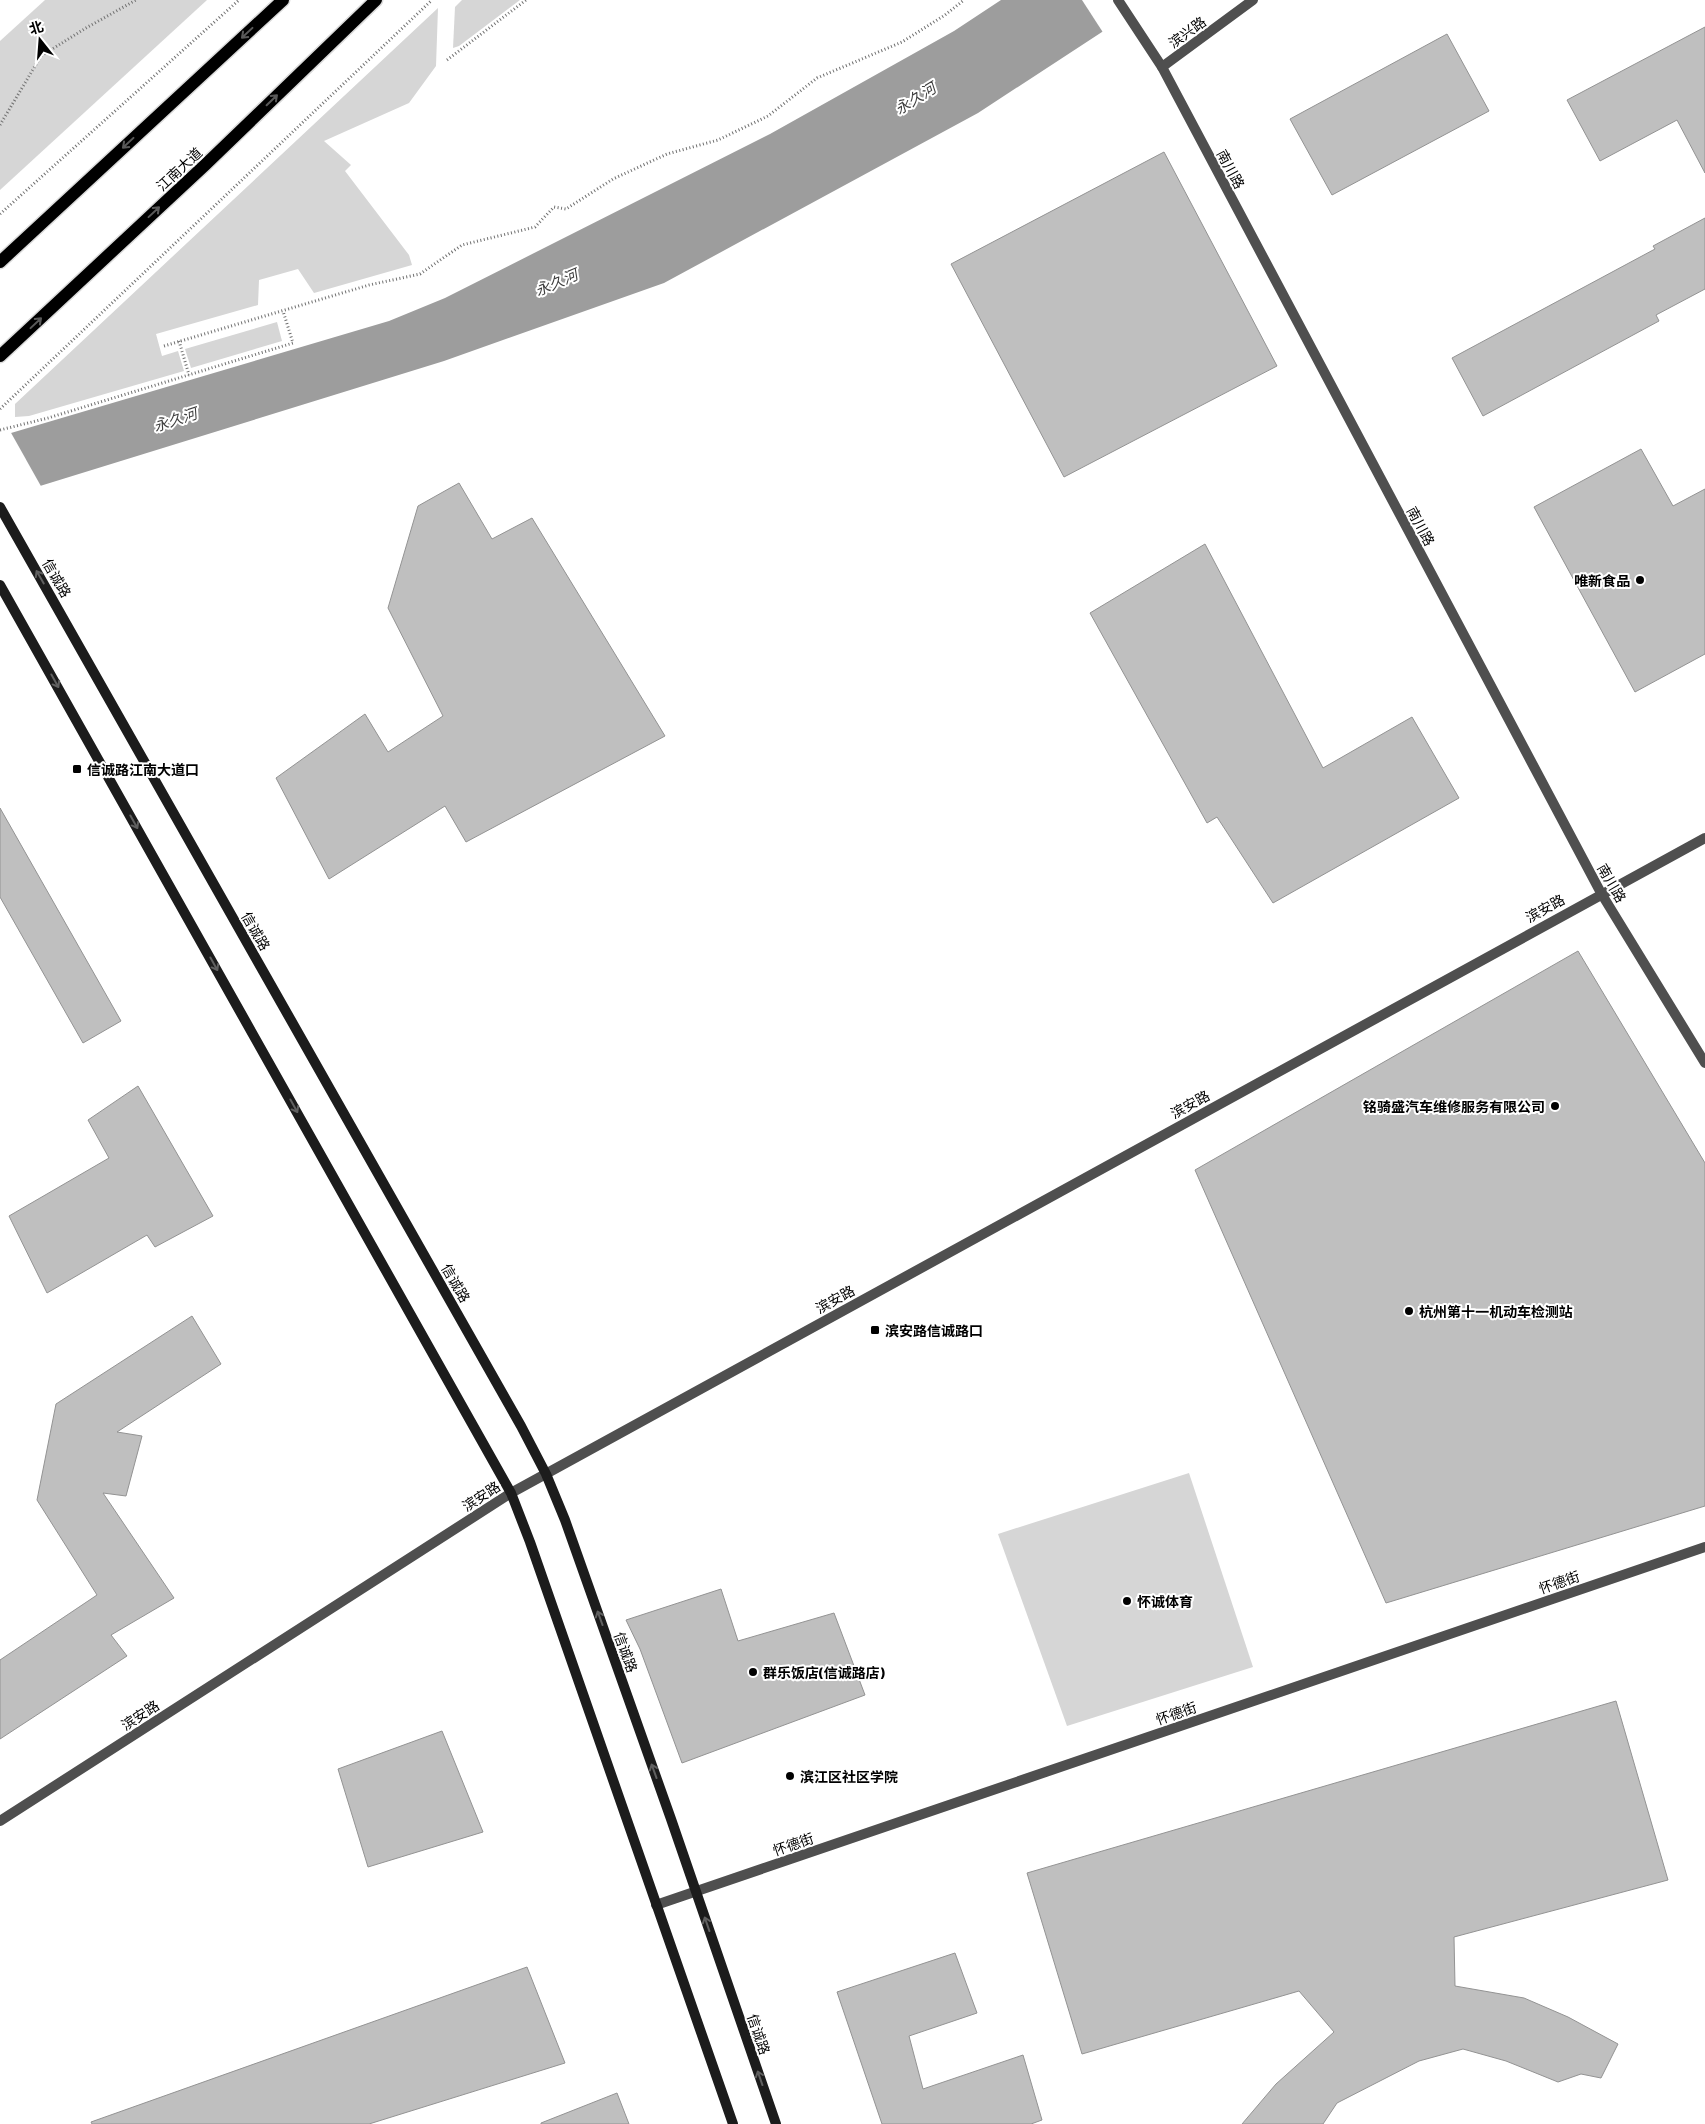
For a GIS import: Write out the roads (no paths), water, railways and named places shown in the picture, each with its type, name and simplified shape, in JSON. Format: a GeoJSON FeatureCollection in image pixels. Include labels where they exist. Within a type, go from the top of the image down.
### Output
{"type":"FeatureCollection","features":[{"type":"Feature","properties":{"kind":"main road"},"geometry":{"type":"LineString","coordinates":[[0,262],[283,0]]}},
{"type":"Feature","properties":{"kind":"main road","name":"江南大道"},"geometry":{"type":"LineString","coordinates":[[0,356],[205,165],[376,0]]}},
{"type":"Feature","properties":{"kind":"main road","name":"信诚路"},"geometry":{"type":"LineString","coordinates":[[0,507],[521,1426],[546,1474],[572,1538],[776,2124]]}},
{"type":"Feature","properties":{"kind":"main road"},"geometry":{"type":"LineString","coordinates":[[0,586],[511,1493],[530,1542],[733,2124]]}},
{"type":"Feature","properties":{"kind":"street","name":"南川路"},"geometry":{"type":"LineString","coordinates":[[1118,0],[1162,67],[1601,893],[1705,1064]]}},
{"type":"Feature","properties":{"kind":"street","name":"滨兴路"},"geometry":{"type":"LineString","coordinates":[[1162,67],[1253,0]]}},
{"type":"Feature","properties":{"kind":"street","name":"滨安路"},"geometry":{"type":"LineString","coordinates":[[0,1820],[511,1493],[1601,893],[1705,838]]}},
{"type":"Feature","properties":{"kind":"street","name":"怀德街"},"geometry":{"type":"LineString","coordinates":[[656,1905],[1705,1547]]}},
{"type":"Feature","properties":{"kind":"water","name":"永久河"},"geometry":{"type":"Polygon","coordinates":[[[1001,0],[1146,0],[1102,32],[978,113],[664,283],[444,361],[40,486],[0,443],[11,433],[389,321],[445,298],[770,134],[954,31],[1001,0]]]}},
{"type":"Feature","properties":{"kind":"place","name":"唯新食品"},"geometry":{"type":"Point","coordinates":[1640,580]}},
{"type":"Feature","properties":{"kind":"place","name":"信诚路江南大道口"},"geometry":{"type":"Point","coordinates":[77,769]}},
{"type":"Feature","properties":{"kind":"place","name":"铭骑盛汽车维修服务有限公司"},"geometry":{"type":"Point","coordinates":[1555,1106]}},
{"type":"Feature","properties":{"kind":"place","name":"杭州第十一机动车检测站"},"geometry":{"type":"Point","coordinates":[1409,1311]}},
{"type":"Feature","properties":{"kind":"place","name":"滨安路信诚路口"},"geometry":{"type":"Point","coordinates":[875,1330]}},
{"type":"Feature","properties":{"kind":"place","name":"怀诚体育"},"geometry":{"type":"Point","coordinates":[1127,1601]}},
{"type":"Feature","properties":{"kind":"place","name":"群乐饭店(信诚路店)"},"geometry":{"type":"Point","coordinates":[753,1672]}},
{"type":"Feature","properties":{"kind":"place","name":"滨江区社区学院"},"geometry":{"type":"Point","coordinates":[790,1776]}}]}
